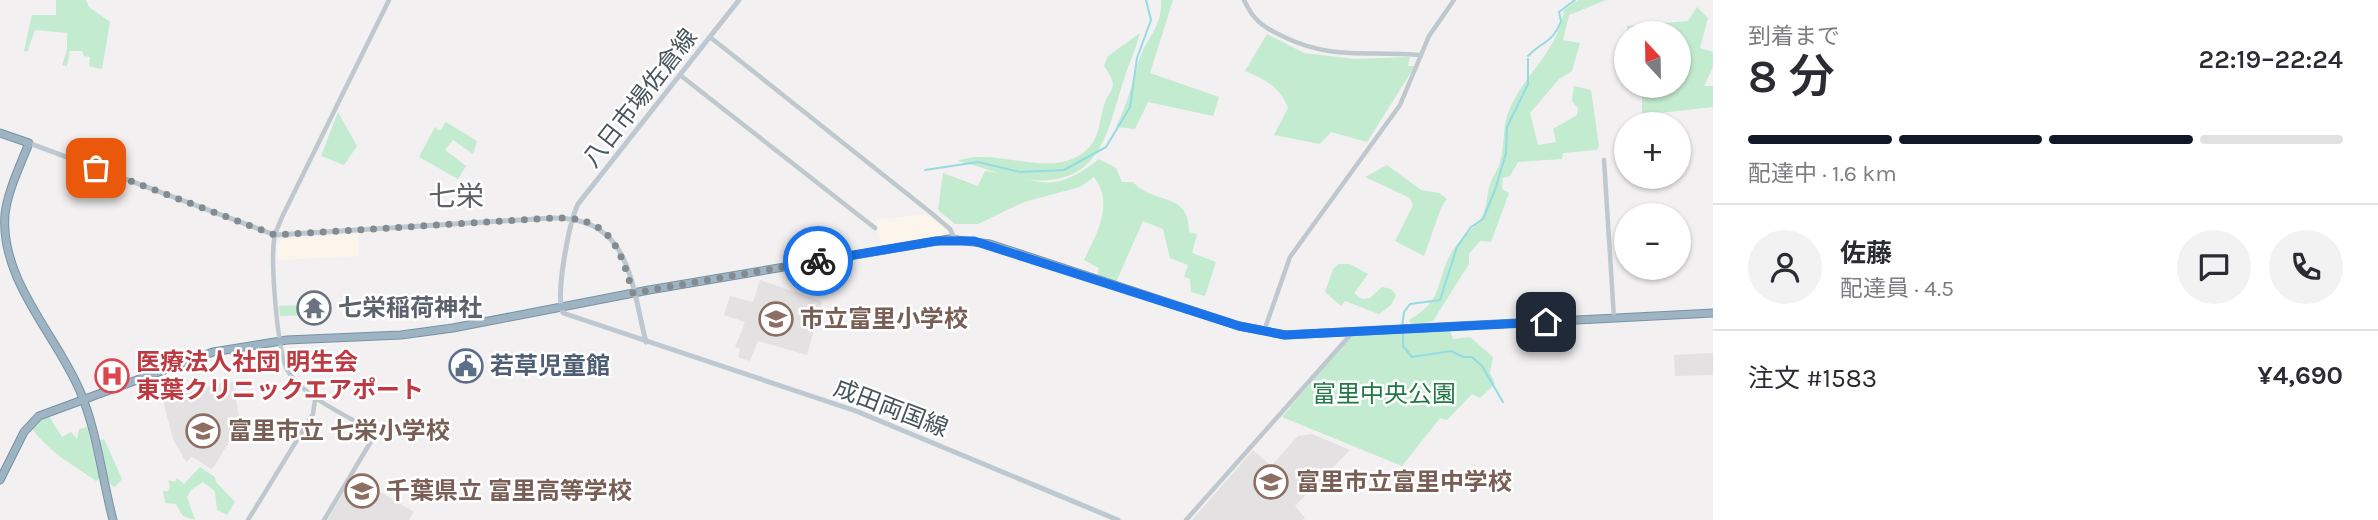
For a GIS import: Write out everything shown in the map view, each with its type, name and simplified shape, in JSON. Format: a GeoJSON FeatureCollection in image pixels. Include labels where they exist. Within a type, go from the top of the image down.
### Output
{"type":"FeatureCollection","features":[{"type":"Feature","properties":{"kind":"highway"},"geometry":{"type":"LineString","coordinates":[[0,133],[29,144],[5,213],[7,256],[17,282],[67,363],[83,400],[113,520]]}},
{"type":"Feature","properties":{"kind":"highway"},"geometry":{"type":"LineString","coordinates":[[0,480],[34,420],[200,356],[280,341],[401,335],[954,239],[990,244],[1263,332],[1296,336],[1713,313]]}},
{"type":"Feature","properties":{"kind":"main road","name":"八日市場佐倉線"},"geometry":{"type":"LineString","coordinates":[[571,219],[582,198],[739,0]]}},
{"type":"Feature","properties":{"kind":"main road"},"geometry":{"type":"LineString","coordinates":[[29,144],[275,235],[571,219],[598,227],[613,239],[633,293],[646,342]]}},
{"type":"Feature","properties":{"kind":"main road"},"geometry":{"type":"LineString","coordinates":[[560,307],[571,219]]}},
{"type":"Feature","properties":{"kind":"main road","name":"成田両国線"},"geometry":{"type":"LineString","coordinates":[[560,307],[569,317],[856,411],[1118,520]]}},
{"type":"Feature","properties":{"kind":"street"},"geometry":{"type":"LineString","coordinates":[[324,520],[376,433],[325,401],[315,400],[289,373],[280,341],[275,235],[389,0]]}},
{"type":"Feature","properties":{"kind":"street"},"geometry":{"type":"LineString","coordinates":[[1244,0],[1260,25],[1307,48],[1349,55],[1421,55]]}},
{"type":"Feature","properties":{"kind":"street"},"geometry":{"type":"LineString","coordinates":[[1263,332],[1290,257],[1400,105],[1435,24],[1454,0]]}},
{"type":"Feature","properties":{"kind":"street"},"geometry":{"type":"LineString","coordinates":[[710,37],[952,228],[954,239]]}},
{"type":"Feature","properties":{"kind":"street"},"geometry":{"type":"LineString","coordinates":[[680,75],[875,228]]}},
{"type":"Feature","properties":{"kind":"street"},"geometry":{"type":"LineString","coordinates":[[1604,160],[1614,318]]}},
{"type":"Feature","properties":{"kind":"street"},"geometry":{"type":"LineString","coordinates":[[1186,520],[1352,333]]}},
{"type":"Feature","properties":{"kind":"street"},"geometry":{"type":"LineString","coordinates":[[248,520],[313,414],[315,400]]}},
{"type":"Feature","properties":{"kind":"shaded area"},"geometry":{"type":"Polygon","coordinates":[[[926,214],[948,230],[945,236],[882,246],[876,220],[926,214]]]}},
{"type":"Feature","properties":{"kind":"shaded area"},"geometry":{"type":"Polygon","coordinates":[[[358,234],[359,256],[278,260],[277,245],[282,239],[358,234]]]}},
{"type":"Feature","properties":{"kind":"shaded area","name":"市立富里小学校"},"geometry":{"type":"Polygon","coordinates":[[[760,280],[822,301],[807,355],[758,341],[750,361],[738,357],[740,349],[735,347],[745,322],[724,315],[730,296],[753,302],[760,280]]]}},
{"type":"Feature","properties":{"kind":"shaded area"},"geometry":{"type":"Polygon","coordinates":[[[1713,353],[1713,375],[1675,376],[1674,355],[1713,353]]]}},
{"type":"Feature","properties":{"kind":"shaded area","name":"富里市立 七栄小学校"},"geometry":{"type":"Polygon","coordinates":[[[233,382],[240,423],[214,467],[211,469],[192,457],[186,462],[173,439],[163,401],[215,384],[233,382]]]}},
{"type":"Feature","properties":{"kind":"shaded area","name":"富里市立富里中学校"},"geometry":{"type":"Polygon","coordinates":[[[1312,434],[1350,450],[1295,506],[1305,518],[1303,520],[1192,520],[1253,450],[1271,466],[1298,436],[1312,434]]]}},
{"type":"Feature","properties":{"kind":"shaded area","name":"千葉県立 富里高等学校"},"geometry":{"type":"Polygon","coordinates":[[[354,476],[414,512],[409,520],[327,520],[354,476]]]}},
{"type":"Feature","properties":{"kind":"green space"},"geometry":{"type":"Polygon","coordinates":[[[56,0],[86,0],[89,7],[110,22],[102,69],[89,66],[90,57],[84,56],[82,51],[70,51],[67,66],[62,65],[67,50],[67,33],[35,30],[27,52],[24,51],[32,15],[56,15],[56,0]]]}},
{"type":"Feature","properties":{"kind":"green space"},"geometry":{"type":"Polygon","coordinates":[[[1161,0],[1173,0],[1150,73],[1219,97],[1213,116],[1148,102],[1135,129],[1116,127],[1142,52],[1157,25],[1161,0]]]}},
{"type":"Feature","properties":{"kind":"green space"},"geometry":{"type":"Polygon","coordinates":[[[1578,0],[1606,0],[1569,15],[1563,40],[1580,43],[1572,71],[1559,79],[1530,113],[1538,145],[1556,142],[1553,129],[1577,115],[1578,108],[1572,101],[1574,86],[1591,90],[1599,146],[1597,150],[1563,153],[1562,159],[1518,162],[1510,176],[1503,178],[1502,189],[1509,193],[1491,242],[1480,241],[1469,254],[1469,264],[1433,321],[1412,325],[1409,320],[1429,305],[1434,297],[1453,250],[1483,214],[1489,186],[1502,154],[1509,110],[1515,97],[1548,51],[1561,25],[1564,10],[1578,0]]]}},
{"type":"Feature","properties":{"kind":"green space"},"geometry":{"type":"Polygon","coordinates":[[[1697,7],[1708,18],[1700,48],[1713,52],[1713,67],[1704,86],[1713,86],[1713,107],[1642,112],[1642,98],[1691,98],[1691,21],[1688,21],[1697,7]]]}},
{"type":"Feature","properties":{"kind":"green space"},"geometry":{"type":"Polygon","coordinates":[[[1140,33],[1106,135],[1087,164],[1073,174],[1054,180],[1030,180],[957,161],[973,157],[992,157],[1053,163],[1080,155],[1096,137],[1105,102],[1112,89],[1112,80],[1104,66],[1108,56],[1140,33]]]}},
{"type":"Feature","properties":{"kind":"green space"},"geometry":{"type":"Polygon","coordinates":[[[1267,34],[1304,53],[1355,59],[1410,57],[1408,66],[1415,66],[1367,142],[1331,132],[1320,144],[1274,135],[1288,108],[1285,101],[1271,85],[1245,71],[1267,34]]]}},
{"type":"Feature","properties":{"kind":"green space"},"geometry":{"type":"Polygon","coordinates":[[[338,112],[357,146],[344,165],[321,156],[338,112]]]}},
{"type":"Feature","properties":{"kind":"green space"},"geometry":{"type":"Polygon","coordinates":[[[446,122],[477,141],[473,154],[453,140],[445,150],[466,166],[458,179],[419,157],[435,127],[440,131],[446,122]]]}},
{"type":"Feature","properties":{"kind":"green space"},"geometry":{"type":"Polygon","coordinates":[[[1099,159],[1116,168],[1122,182],[1133,182],[1150,194],[1177,204],[1183,210],[1188,219],[1189,232],[1197,234],[1192,253],[1216,262],[1205,296],[1191,292],[1190,279],[1184,277],[1188,265],[1170,258],[1163,229],[1143,221],[1116,282],[1097,277],[1099,268],[1084,260],[1098,230],[1103,209],[1103,198],[1094,177],[1080,187],[1024,202],[978,224],[955,224],[938,210],[943,173],[978,186],[985,171],[1054,182],[1067,179],[1099,159]]]}},
{"type":"Feature","properties":{"kind":"green space"},"geometry":{"type":"Polygon","coordinates":[[[1387,165],[1421,190],[1439,193],[1447,199],[1441,208],[1424,256],[1395,241],[1413,205],[1410,198],[1365,177],[1387,165]]]}},
{"type":"Feature","properties":{"kind":"green space"},"geometry":{"type":"Polygon","coordinates":[[[1339,264],[1350,264],[1368,274],[1354,293],[1362,299],[1370,298],[1382,287],[1391,289],[1396,295],[1391,305],[1379,314],[1345,301],[1341,306],[1325,292],[1333,269],[1339,264]]]}},
{"type":"Feature","properties":{"kind":"green space"},"geometry":{"type":"Polygon","coordinates":[[[323,304],[320,315],[280,316],[279,306],[323,304]]]}},
{"type":"Feature","properties":{"kind":"green space","name":"富里中央公園"},"geometry":{"type":"Polygon","coordinates":[[[1450,330],[1453,339],[1470,337],[1493,357],[1490,373],[1495,384],[1480,398],[1472,394],[1447,420],[1440,418],[1402,466],[1282,417],[1352,334],[1450,330]]]}},
{"type":"Feature","properties":{"kind":"green space"},"geometry":{"type":"Polygon","coordinates":[[[48,415],[62,437],[71,432],[77,439],[79,429],[87,427],[100,478],[96,481],[69,463],[38,436],[31,427],[48,415]]]}},
{"type":"Feature","properties":{"kind":"green space"},"geometry":{"type":"Polygon","coordinates":[[[104,439],[122,479],[115,487],[110,484],[98,441],[104,439]]]}},
{"type":"Feature","properties":{"kind":"green space"},"geometry":{"type":"Polygon","coordinates":[[[200,467],[215,477],[216,482],[235,502],[227,515],[217,510],[215,491],[203,482],[191,490],[187,497],[195,520],[183,516],[176,504],[165,503],[163,491],[168,491],[168,480],[175,482],[177,478],[184,484],[200,467]]]}},
{"type":"Feature","properties":{"kind":"waterway"},"geometry":{"type":"LineString","coordinates":[[925,170],[978,162],[1020,172],[1064,170],[1106,147],[1130,107],[1137,58],[1151,20],[1146,0]]}},
{"type":"Feature","properties":{"kind":"waterway"},"geometry":{"type":"LineString","coordinates":[[1528,56],[1554,34],[1561,21],[1559,12],[1575,0]]}},
{"type":"Feature","properties":{"kind":"waterway"},"geometry":{"type":"LineString","coordinates":[[1402,327],[1404,312],[1410,304],[1440,300],[1457,247],[1471,227],[1483,219],[1506,153],[1507,127],[1528,84],[1528,59]]}},
{"type":"Feature","properties":{"kind":"waterway"},"geometry":{"type":"LineString","coordinates":[[1403,332],[1403,346],[1412,357],[1451,351],[1463,357],[1472,357],[1482,366],[1503,402]]}},
{"type":"Feature","properties":{"kind":"way so far"},"geometry":{"type":"LineString","coordinates":[[96,168],[275,235],[571,219],[598,227],[613,239],[633,293],[818,261]]}},
{"type":"Feature","properties":{"kind":"place","name":"七栄稲荷神社"},"geometry":{"type":"Point","coordinates":[314,308]}},
{"type":"Feature","properties":{"kind":"place","name":"市立富里小学校"},"geometry":{"type":"Point","coordinates":[776,319]}},
{"type":"Feature","properties":{"kind":"place","name":"若草児童館"},"geometry":{"type":"Point","coordinates":[466,366]}},
{"type":"Feature","properties":{"kind":"place","name":"医療法人社団 明生会 東葉クリニックエアポート"},"geometry":{"type":"Point","coordinates":[112,376]}},
{"type":"Feature","properties":{"kind":"place","name":"富里市立 七栄小学校"},"geometry":{"type":"Point","coordinates":[203,431]}},
{"type":"Feature","properties":{"kind":"place","name":"富里市立富里中学校"},"geometry":{"type":"Point","coordinates":[1271,482]}},
{"type":"Feature","properties":{"kind":"place","name":"千葉県立 富里高等学校"},"geometry":{"type":"Point","coordinates":[362,491]}},
{"type":"Feature","properties":{"kind":"district","name":"七栄"},"geometry":{"type":"Point","coordinates":[456,196]}},
{"type":"Feature","properties":{"kind":"route"},"geometry":{"type":"LineString","coordinates":[[818,261],[949,239],[974,241],[1239,326],[1296,336],[1546,322]]}}]}
